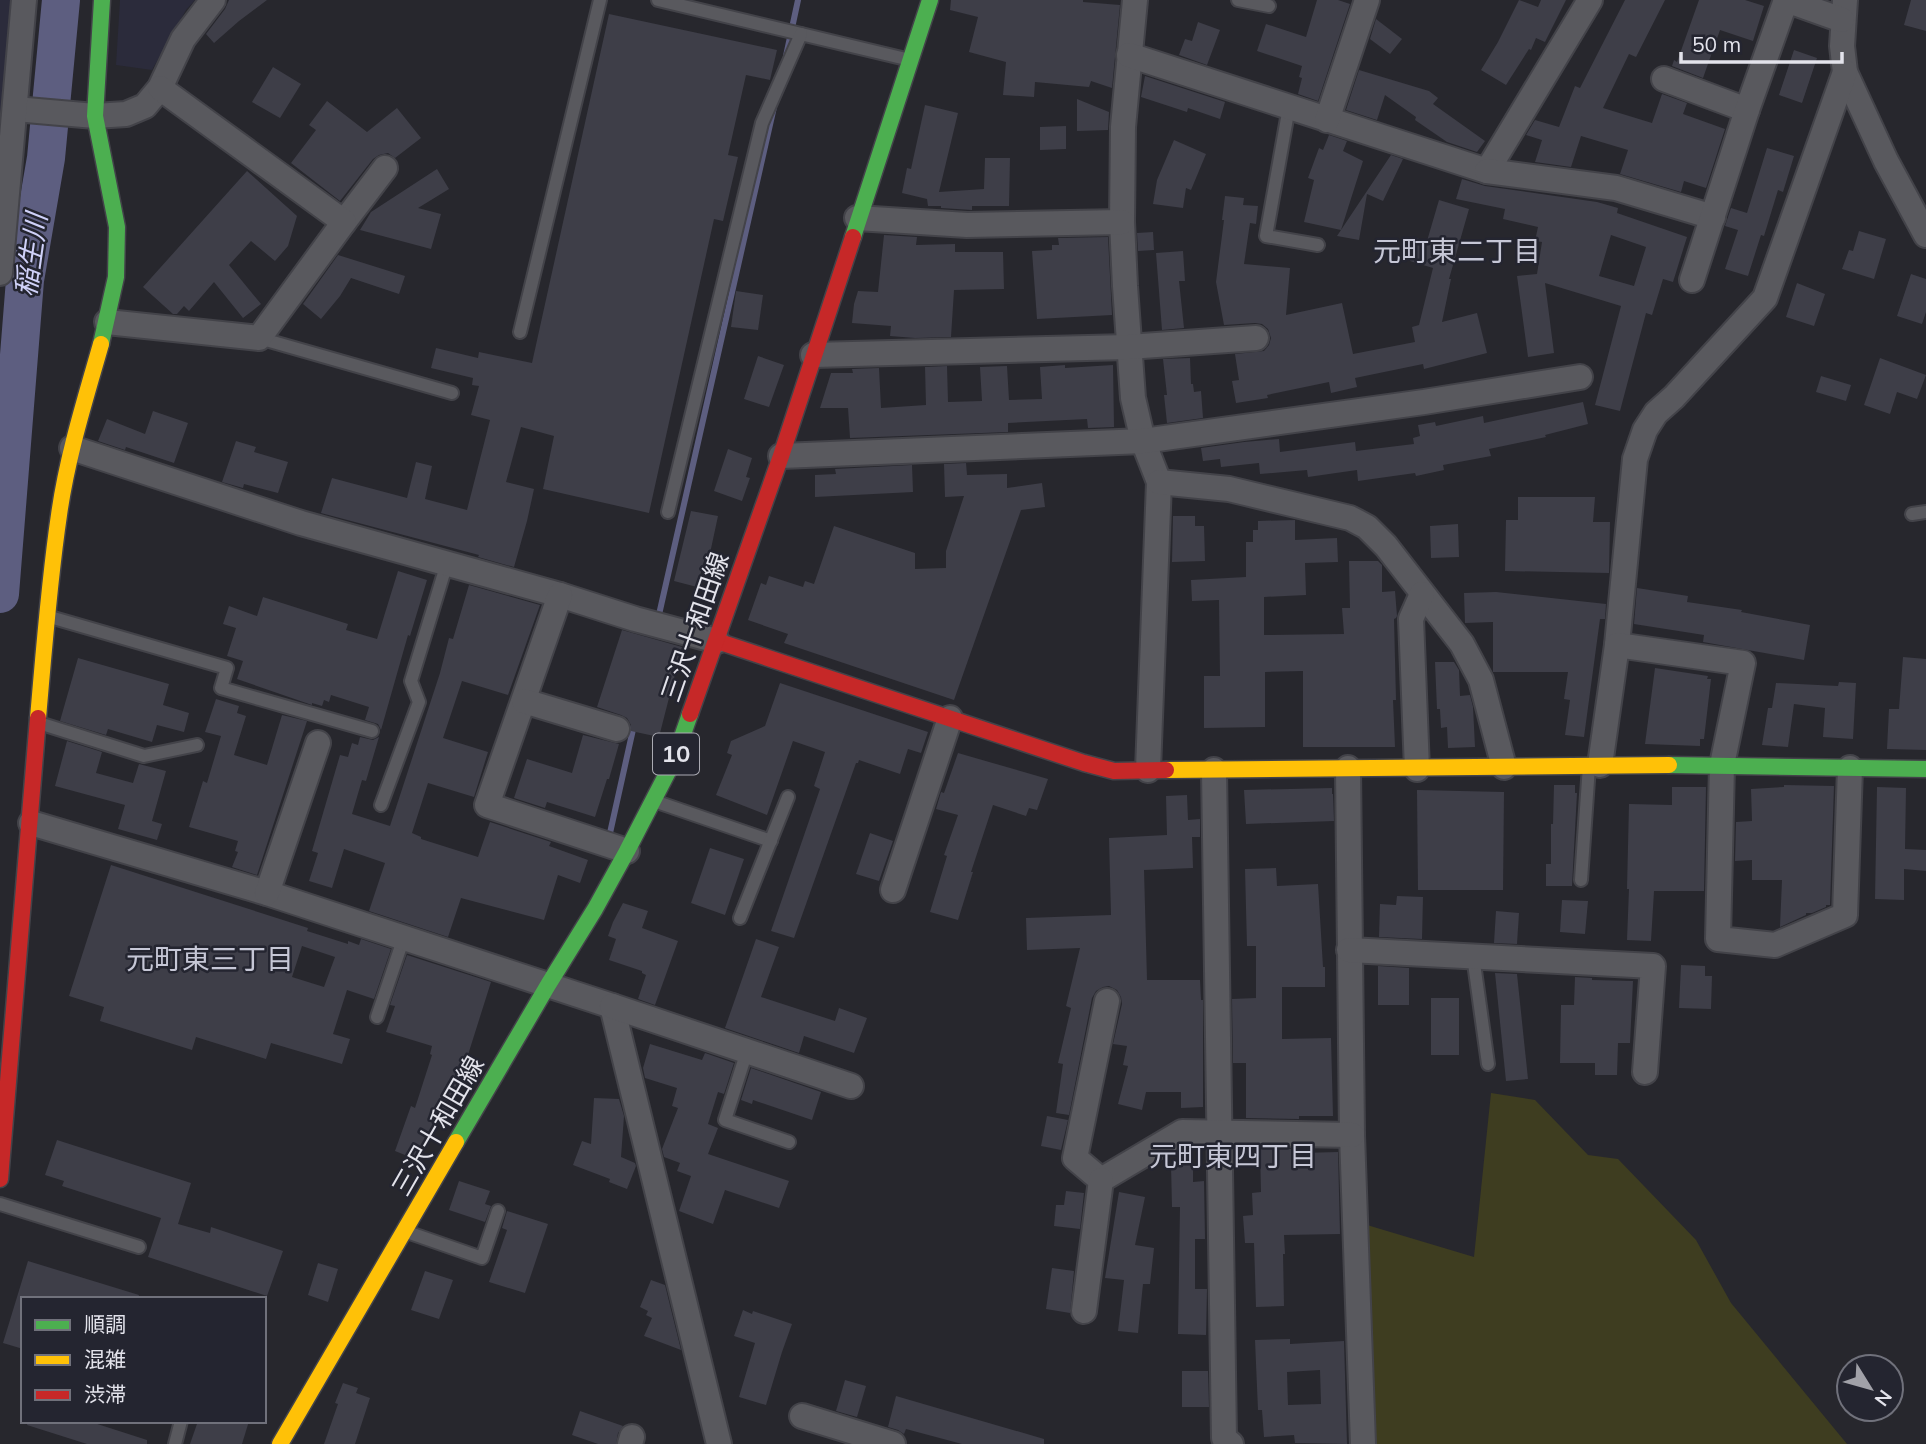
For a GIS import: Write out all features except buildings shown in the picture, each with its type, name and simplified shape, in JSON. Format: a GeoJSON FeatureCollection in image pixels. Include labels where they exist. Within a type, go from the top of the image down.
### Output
{"type":"FeatureCollection","features":[{"type":"Feature","properties":{"kind":"street"},"geometry":{"type":"LineString","coordinates":[[0,273],[24,110],[24,0]]}},
{"type":"Feature","properties":{"kind":"street"},"geometry":{"type":"LineString","coordinates":[[0,1179],[38,723],[59,514],[72,448],[107,322],[116,277],[117,227],[95,116],[102,0]]}},
{"type":"Feature","properties":{"kind":"street"},"geometry":{"type":"LineString","coordinates":[[24,110],[95,116],[126,114],[145,106],[160,88],[183,39],[213,0]]}},
{"type":"Feature","properties":{"kind":"street","name":"三沢十和田線"},"geometry":{"type":"LineString","coordinates":[[280,1444],[595,909],[674,760],[781,456],[930,0]]}},
{"type":"Feature","properties":{"kind":"street"},"geometry":{"type":"LineString","coordinates":[[1135,0],[1123,127],[1122,222],[1133,398],[1143,441],[1159,482],[1148,770]]}},
{"type":"Feature","properties":{"kind":"street"},"geometry":{"type":"LineString","coordinates":[[1327,120],[1367,0]]}},
{"type":"Feature","properties":{"kind":"street"},"geometry":{"type":"LineString","coordinates":[[1487,171],[1590,0]]}},
{"type":"Feature","properties":{"kind":"street"},"geometry":{"type":"LineString","coordinates":[[1595,765],[1616,645],[1635,459],[1656,413],[1765,298],[1844,72],[1844,10],[1786,1],[1747,110],[1692,280]]}},
{"type":"Feature","properties":{"kind":"street"},"geometry":{"type":"LineString","coordinates":[[1129,55],[1487,171],[1616,188],[1713,217]]}},
{"type":"Feature","properties":{"kind":"street"},"geometry":{"type":"LineString","coordinates":[[1844,72],[1886,161],[1926,235]]}},
{"type":"Feature","properties":{"kind":"street"},"geometry":{"type":"LineString","coordinates":[[1664,79],[1747,110]]}},
{"type":"Feature","properties":{"kind":"street"},"geometry":{"type":"LineString","coordinates":[[160,88],[344,222]]}},
{"type":"Feature","properties":{"kind":"street"},"geometry":{"type":"LineString","coordinates":[[107,322],[259,338],[386,168]]}},
{"type":"Feature","properties":{"kind":"street"},"geometry":{"type":"LineString","coordinates":[[858,218],[967,225],[1122,222]]}},
{"type":"Feature","properties":{"kind":"street"},"geometry":{"type":"LineString","coordinates":[[813,355],[1128,347],[1256,338]]}},
{"type":"Feature","properties":{"kind":"street"},"geometry":{"type":"LineString","coordinates":[[781,456],[1143,441],[1424,402],[1580,377]]}},
{"type":"Feature","properties":{"kind":"street"},"geometry":{"type":"LineString","coordinates":[[72,448],[301,523],[717,641],[1114,771],[1595,765],[1926,769]]}},
{"type":"Feature","properties":{"kind":"street"},"geometry":{"type":"LineString","coordinates":[[1159,482],[1229,489],[1350,518],[1367,527],[1386,546],[1462,644],[1481,680],[1504,768]]}},
{"type":"Feature","properties":{"kind":"street"},"geometry":{"type":"LineString","coordinates":[[1417,769],[1411,619],[1422,594]]}},
{"type":"Feature","properties":{"kind":"street"},"geometry":{"type":"LineString","coordinates":[[560,595],[487,805],[627,851]]}},
{"type":"Feature","properties":{"kind":"street"},"geometry":{"type":"LineString","coordinates":[[1616,645],[1743,663],[1722,765],[1718,939],[1775,945],[1845,915],[1850,768]]}},
{"type":"Feature","properties":{"kind":"street"},"geometry":{"type":"LineString","coordinates":[[523,701],[617,729]]}},
{"type":"Feature","properties":{"kind":"street"},"geometry":{"type":"LineString","coordinates":[[893,890],[950,718]]}},
{"type":"Feature","properties":{"kind":"street"},"geometry":{"type":"LineString","coordinates":[[267,892],[318,743]]}},
{"type":"Feature","properties":{"kind":"street"},"geometry":{"type":"LineString","coordinates":[[1348,768],[1352,1135],[1363,1444]]}},
{"type":"Feature","properties":{"kind":"street"},"geometry":{"type":"LineString","coordinates":[[1213,770],[1224,1438],[1231,1444]]}},
{"type":"Feature","properties":{"kind":"street"},"geometry":{"type":"LineString","coordinates":[[31,822],[267,892],[851,1086]]}},
{"type":"Feature","properties":{"kind":"street"},"geometry":{"type":"LineString","coordinates":[[1349,950],[1653,966],[1645,1072]]}},
{"type":"Feature","properties":{"kind":"street"},"geometry":{"type":"LineString","coordinates":[[1101,1180],[1075,1158],[1107,1001]]}},
{"type":"Feature","properties":{"kind":"street"},"geometry":{"type":"LineString","coordinates":[[612,1006],[719,1444]]}},
{"type":"Feature","properties":{"kind":"street"},"geometry":{"type":"LineString","coordinates":[[1101,1180],[1182,1132],[1352,1135]]}},
{"type":"Feature","properties":{"kind":"street"},"geometry":{"type":"LineString","coordinates":[[1084,1311],[1101,1180]]}},
{"type":"Feature","properties":{"kind":"street"},"geometry":{"type":"LineString","coordinates":[[802,1416],[893,1444]]}},
{"type":"Feature","properties":{"kind":"lane"},"geometry":{"type":"LineString","coordinates":[[520,332],[600,0]]}},
{"type":"Feature","properties":{"kind":"lane"},"geometry":{"type":"LineString","coordinates":[[658,0],[910,60]]}},
{"type":"Feature","properties":{"kind":"lane"},"geometry":{"type":"LineString","coordinates":[[1238,0],[1269,6]]}},
{"type":"Feature","properties":{"kind":"lane"},"geometry":{"type":"LineString","coordinates":[[668,512],[762,123],[801,34]]}},
{"type":"Feature","properties":{"kind":"lane"},"geometry":{"type":"LineString","coordinates":[[1289,107],[1266,236],[1318,245]]}},
{"type":"Feature","properties":{"kind":"lane"},"geometry":{"type":"LineString","coordinates":[[259,338],[452,393]]}},
{"type":"Feature","properties":{"kind":"lane"},"geometry":{"type":"LineString","coordinates":[[1912,514],[1926,512]]}},
{"type":"Feature","properties":{"kind":"lane"},"geometry":{"type":"LineString","coordinates":[[381,806],[419,702],[411,681],[447,563]]}},
{"type":"Feature","properties":{"kind":"lane"},"geometry":{"type":"LineString","coordinates":[[48,616],[227,668],[221,688],[372,731]]}},
{"type":"Feature","properties":{"kind":"lane"},"geometry":{"type":"LineString","coordinates":[[38,723],[144,756],[197,745]]}},
{"type":"Feature","properties":{"kind":"lane"},"geometry":{"type":"LineString","coordinates":[[1581,880],[1595,765]]}},
{"type":"Feature","properties":{"kind":"lane"},"geometry":{"type":"LineString","coordinates":[[740,918],[788,797]]}},
{"type":"Feature","properties":{"kind":"lane"},"geometry":{"type":"LineString","coordinates":[[653,801],[771,841]]}},
{"type":"Feature","properties":{"kind":"lane"},"geometry":{"type":"LineString","coordinates":[[377,1017],[404,937]]}},
{"type":"Feature","properties":{"kind":"lane"},"geometry":{"type":"LineString","coordinates":[[1473,956],[1488,1064]]}},
{"type":"Feature","properties":{"kind":"lane"},"geometry":{"type":"LineString","coordinates":[[747,1051],[725,1120],[789,1142]]}},
{"type":"Feature","properties":{"kind":"lane"},"geometry":{"type":"LineString","coordinates":[[0,1204],[139,1247]]}},
{"type":"Feature","properties":{"kind":"lane"},"geometry":{"type":"LineString","coordinates":[[405,1232],[482,1258],[498,1211]]}},
{"type":"Feature","properties":{"kind":"lane"},"geometry":{"type":"LineString","coordinates":[[175,1444],[180,1423]]}},
{"type":"Feature","properties":{"kind":"shaded area"},"geometry":{"type":"Polygon","coordinates":[[[0,0],[12,0],[0,129],[0,0]]]}},
{"type":"Feature","properties":{"kind":"shaded area"},"geometry":{"type":"Polygon","coordinates":[[[120,0],[195,0],[186,10],[152,70],[116,65],[120,0]]]}},
{"type":"Feature","properties":{"kind":"shaded area"},"geometry":{"type":"Polygon","coordinates":[[[1491,1093],[1535,1100],[1588,1155],[1618,1159],[1696,1240],[1731,1303],[1847,1444],[1374,1444],[1367,1225],[1474,1257],[1491,1093]]]}},
{"type":"Feature","properties":{"kind":"waterway","name":"稲生川"},"geometry":{"type":"LineString","coordinates":[[0,594],[25,280],[46,158],[61,0]]}},
{"type":"Feature","properties":{"kind":"waterway"},"geometry":{"type":"LineString","coordinates":[[786,56],[798,0]]}},
{"type":"Feature","properties":{"kind":"waterway"},"geometry":{"type":"LineString","coordinates":[[658,619],[774,107]]}},
{"type":"Feature","properties":{"kind":"waterway"},"geometry":{"type":"LineString","coordinates":[[610,833],[634,725]]}},
{"type":"Feature","properties":{"kind":"traffic: fast"},"geometry":{"type":"LineString","coordinates":[[101,344],[116,277],[117,227],[95,116],[102,0]]}},
{"type":"Feature","properties":{"kind":"traffic: fast"},"geometry":{"type":"LineString","coordinates":[[853,237],[930,0]]}},
{"type":"Feature","properties":{"kind":"traffic: fast"},"geometry":{"type":"LineString","coordinates":[[456,1142],[627,851],[674,760],[690,714]]}},
{"type":"Feature","properties":{"kind":"traffic: fast"},"geometry":{"type":"LineString","coordinates":[[1669,765],[1926,769]]}},
{"type":"Feature","properties":{"kind":"traffic: slow"},"geometry":{"type":"LineString","coordinates":[[38,718],[62,493],[101,344]]}},
{"type":"Feature","properties":{"kind":"traffic: slow"},"geometry":{"type":"LineString","coordinates":[[1166,770],[1669,765]]}},
{"type":"Feature","properties":{"kind":"traffic: slow"},"geometry":{"type":"LineString","coordinates":[[280,1444],[456,1142]]}},
{"type":"Feature","properties":{"kind":"traffic: jam"},"geometry":{"type":"LineString","coordinates":[[690,714],[781,456],[853,237]]}},
{"type":"Feature","properties":{"kind":"traffic: jam"},"geometry":{"type":"LineString","coordinates":[[717,641],[1084,763],[1114,771],[1166,770]]}},
{"type":"Feature","properties":{"kind":"traffic: jam"},"geometry":{"type":"LineString","coordinates":[[0,1179],[38,718]]}},
{"type":"Feature","properties":{"kind":"district","name":"元町東二丁目"},"geometry":{"type":"Point","coordinates":[1457,251]}},
{"type":"Feature","properties":{"kind":"district","name":"元町東三丁目"},"geometry":{"type":"Point","coordinates":[210,959]}},
{"type":"Feature","properties":{"kind":"district","name":"元町東四丁目"},"geometry":{"type":"Point","coordinates":[1233,1156]}}]}
